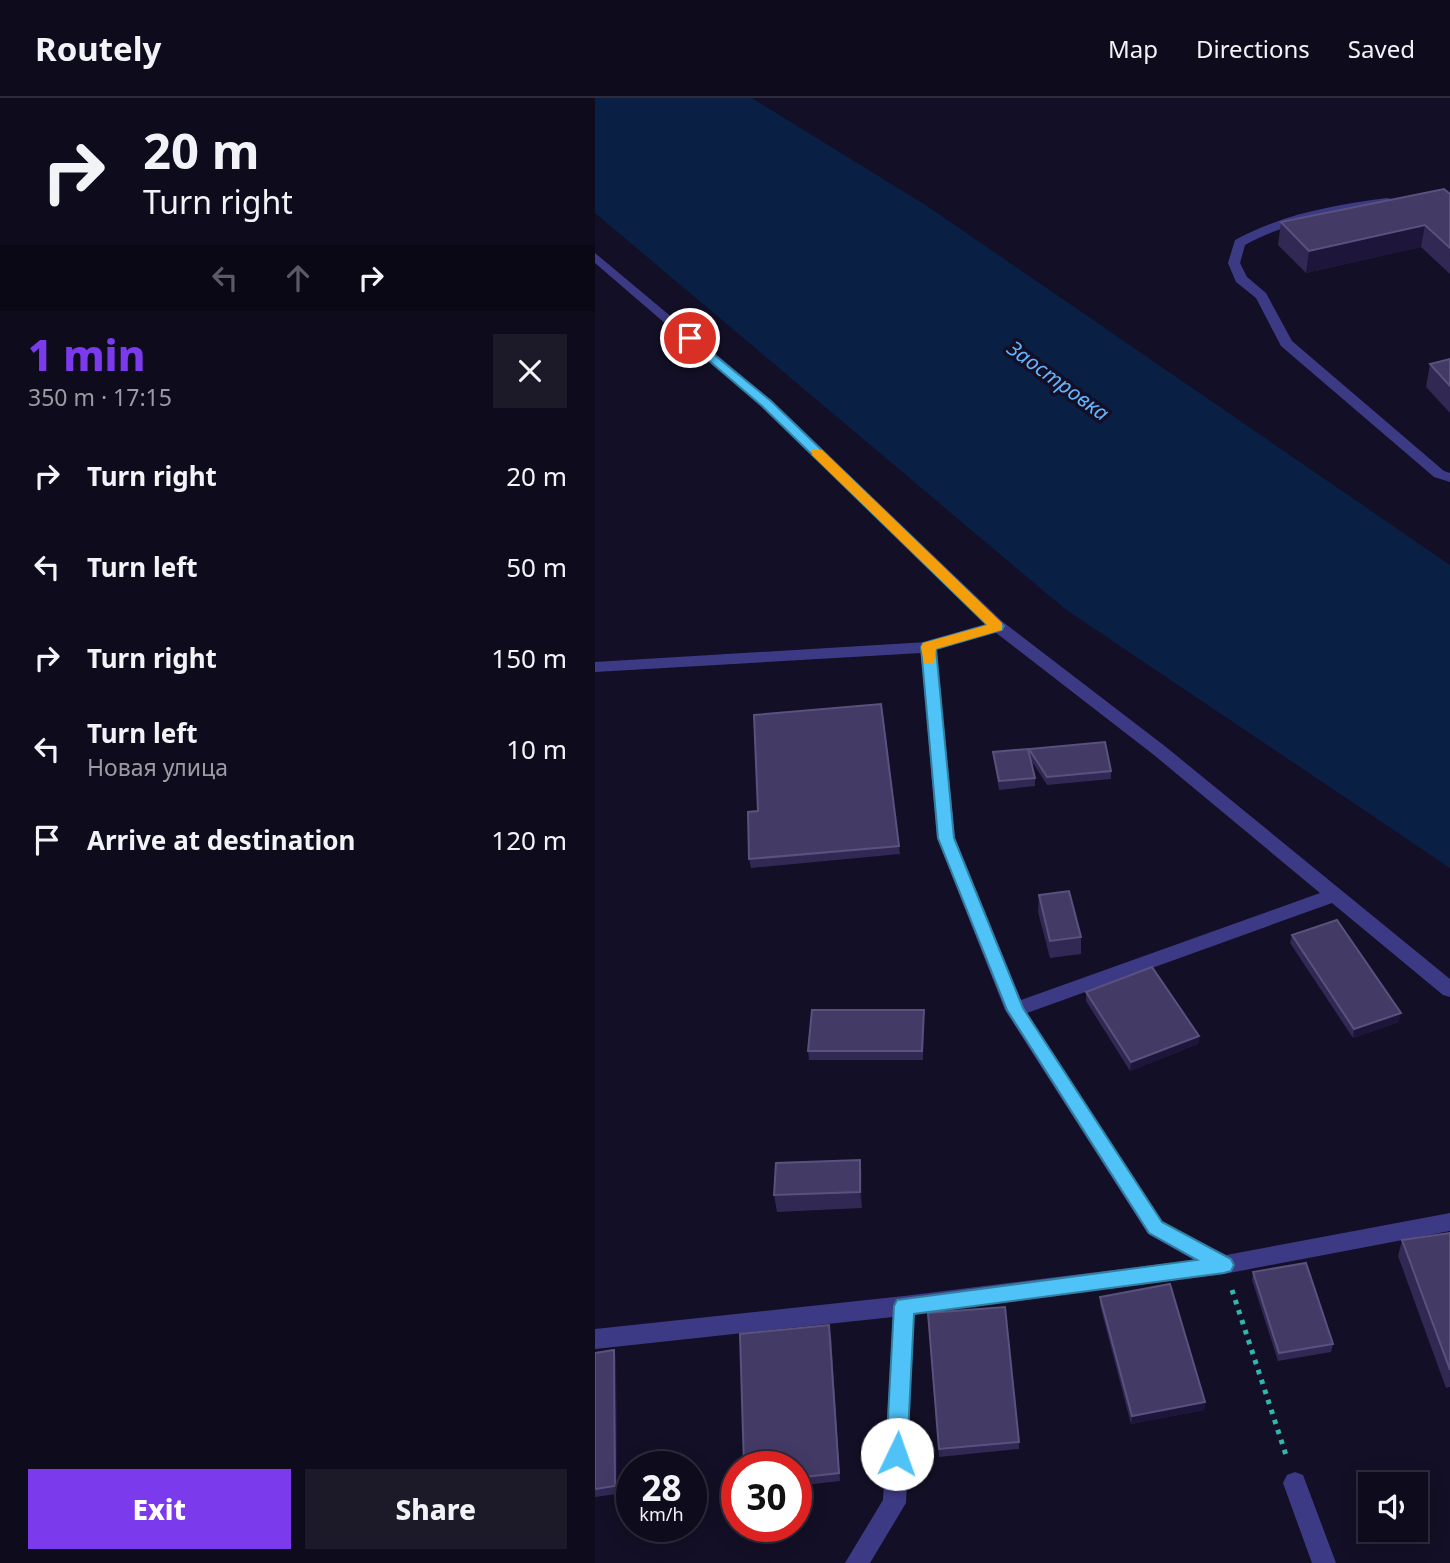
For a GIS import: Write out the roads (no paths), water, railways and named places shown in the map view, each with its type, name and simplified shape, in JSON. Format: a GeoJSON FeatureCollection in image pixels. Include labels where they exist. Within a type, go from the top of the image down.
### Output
{"type":"FeatureCollection","features":[{"type":"Feature","properties":{"kind":"street"},"geometry":{"type":"LineString","coordinates":[[1403,201],[1345,207],[1262,229],[1239,243],[1234,263],[1241,279],[1261,296],[1286,343],[1439,474],[1450,478]]}},
{"type":"Feature","properties":{"kind":"street"},"geometry":{"type":"LineString","coordinates":[[595,257],[766,403],[997,626],[1160,751],[1450,990]]}},
{"type":"Feature","properties":{"kind":"street"},"geometry":{"type":"LineString","coordinates":[[595,667],[928,647],[997,626]]}},
{"type":"Feature","properties":{"kind":"street"},"geometry":{"type":"LineString","coordinates":[[928,647],[946,838],[1015,1010],[1155,1228],[1224,1265]]}},
{"type":"Feature","properties":{"kind":"street"},"geometry":{"type":"LineString","coordinates":[[1015,1010],[1334,895]]}},
{"type":"Feature","properties":{"kind":"street"},"geometry":{"type":"LineString","coordinates":[[595,1339],[904,1306],[1224,1265],[1450,1222]]}},
{"type":"Feature","properties":{"kind":"street"},"geometry":{"type":"LineString","coordinates":[[857,1563],[894,1503],[904,1306]]}},
{"type":"Feature","properties":{"kind":"street"},"geometry":{"type":"LineString","coordinates":[[1295,1483],[1324,1563]]}},
{"type":"Feature","properties":{"kind":"water","name":"Заостровка"},"geometry":{"type":"Polygon","coordinates":[[[595,98],[752,98],[927,206],[1450,565],[1450,868],[1065,609],[595,213],[595,98]]]}}]}
